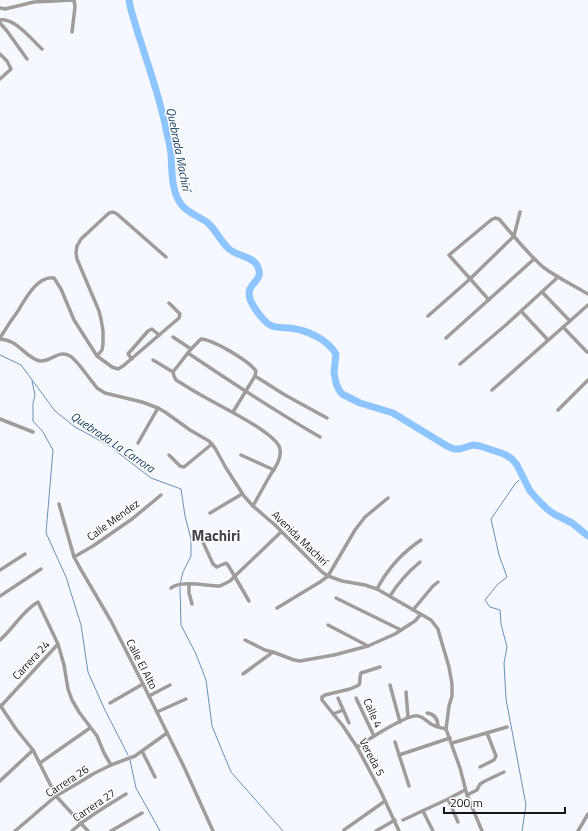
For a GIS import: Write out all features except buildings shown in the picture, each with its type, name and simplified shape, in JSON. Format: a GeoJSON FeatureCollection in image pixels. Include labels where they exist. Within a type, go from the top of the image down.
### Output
{"type":"FeatureCollection","features":[{"type":"Feature","properties":{"kind":"street"},"geometry":{"type":"LineString","coordinates":[[0,8],[5,9],[34,2],[74,0],[75,7],[72,32]]}},
{"type":"Feature","properties":{"kind":"street"},"geometry":{"type":"LineString","coordinates":[[27,59],[0,21],[2,19],[16,24],[42,49]]}},
{"type":"Feature","properties":{"kind":"street"},"geometry":{"type":"LineString","coordinates":[[0,54],[7,61],[11,69],[0,78]]}},
{"type":"Feature","properties":{"kind":"street"},"geometry":{"type":"LineString","coordinates":[[97,356],[102,350],[103,331],[99,311],[77,259],[77,246],[110,213],[113,212],[166,257]]}},
{"type":"Feature","properties":{"kind":"street"},"geometry":{"type":"LineString","coordinates":[[428,316],[514,236],[520,212]]}},
{"type":"Feature","properties":{"kind":"street"},"geometry":{"type":"LineString","coordinates":[[489,300],[449,255],[495,218],[499,219],[534,259],[544,268],[558,278],[588,294]]}},
{"type":"Feature","properties":{"kind":"street"},"geometry":{"type":"LineString","coordinates":[[446,338],[534,259]]}},
{"type":"Feature","properties":{"kind":"street"},"geometry":{"type":"LineString","coordinates":[[0,339],[31,290],[45,279],[54,278],[74,320],[97,356],[112,367],[118,369],[132,359],[178,318],[180,314],[169,303]]}},
{"type":"Feature","properties":{"kind":"street"},"geometry":{"type":"LineString","coordinates":[[460,364],[558,278]]}},
{"type":"Feature","properties":{"kind":"street"},"geometry":{"type":"LineString","coordinates":[[542,292],[570,321]]}},
{"type":"Feature","properties":{"kind":"street"},"geometry":{"type":"LineString","coordinates":[[492,390],[588,305]]}},
{"type":"Feature","properties":{"kind":"street"},"geometry":{"type":"LineString","coordinates":[[521,311],[548,340]]}},
{"type":"Feature","properties":{"kind":"street"},"geometry":{"type":"LineString","coordinates":[[563,327],[588,352]]}},
{"type":"Feature","properties":{"kind":"street"},"geometry":{"type":"LineString","coordinates":[[132,359],[128,354],[148,331],[152,329],[159,335]]}},
{"type":"Feature","properties":{"kind":"street"},"geometry":{"type":"LineString","coordinates":[[173,337],[191,348]]}},
{"type":"Feature","properties":{"kind":"street","name":"Avenida Machirí"},"geometry":{"type":"LineString","coordinates":[[0,339],[10,341],[40,361],[46,361],[61,354],[69,355],[74,359],[97,388],[105,393],[142,402],[158,408],[209,441],[242,494],[328,576],[349,583],[365,585],[378,589],[431,620],[438,629],[449,666],[452,684],[446,729]]}},
{"type":"Feature","properties":{"kind":"street"},"geometry":{"type":"LineString","coordinates":[[173,372],[191,348],[201,339],[215,343],[234,354],[256,371],[255,376],[233,412]]}},
{"type":"Feature","properties":{"kind":"street"},"geometry":{"type":"LineString","coordinates":[[188,353],[246,392],[320,437]]}},
{"type":"Feature","properties":{"kind":"street"},"geometry":{"type":"LineString","coordinates":[[153,360],[173,372],[176,380],[260,428],[277,442],[280,447],[278,463],[253,506]]}},
{"type":"Feature","properties":{"kind":"street"},"geometry":{"type":"LineString","coordinates":[[255,376],[285,395],[327,418]]}},
{"type":"Feature","properties":{"kind":"street"},"geometry":{"type":"LineString","coordinates":[[558,410],[588,380]]}},
{"type":"Feature","properties":{"kind":"street"},"geometry":{"type":"LineString","coordinates":[[138,443],[158,408]]}},
{"type":"Feature","properties":{"kind":"street"},"geometry":{"type":"LineString","coordinates":[[0,419],[33,432]]}},
{"type":"Feature","properties":{"kind":"street"},"geometry":{"type":"LineString","coordinates":[[169,455],[180,466],[184,467],[212,444]]}},
{"type":"Feature","properties":{"kind":"street"},"geometry":{"type":"LineString","coordinates":[[241,455],[274,470]]}},
{"type":"Feature","properties":{"kind":"street"},"geometry":{"type":"LineString","coordinates":[[210,513],[242,494]]}},
{"type":"Feature","properties":{"kind":"street","name":"Calle Mendez"},"geometry":{"type":"LineString","coordinates":[[74,557],[93,546],[132,519],[161,495]]}},
{"type":"Feature","properties":{"kind":"street"},"geometry":{"type":"LineString","coordinates":[[277,608],[328,576],[355,530],[365,517],[388,498]]}},
{"type":"Feature","properties":{"kind":"street","name":"Calle El Alto"},"geometry":{"type":"LineString","coordinates":[[58,504],[74,557],[111,621],[143,684],[213,831]]}},
{"type":"Feature","properties":{"kind":"street"},"geometry":{"type":"LineString","coordinates":[[171,588],[182,584],[220,586],[230,581],[281,532]]}},
{"type":"Feature","properties":{"kind":"street"},"geometry":{"type":"LineString","coordinates":[[201,538],[213,564],[217,567],[226,563],[228,565],[249,601]]}},
{"type":"Feature","properties":{"kind":"street"},"geometry":{"type":"LineString","coordinates":[[378,589],[384,578],[401,557],[421,540]]}},
{"type":"Feature","properties":{"kind":"street"},"geometry":{"type":"LineString","coordinates":[[0,570],[25,554]]}},
{"type":"Feature","properties":{"kind":"street"},"geometry":{"type":"LineString","coordinates":[[390,596],[407,574],[420,562]]}},
{"type":"Feature","properties":{"kind":"street"},"geometry":{"type":"LineString","coordinates":[[0,596],[41,569]]}},
{"type":"Feature","properties":{"kind":"street"},"geometry":{"type":"LineString","coordinates":[[413,610],[438,582]]}},
{"type":"Feature","properties":{"kind":"street"},"geometry":{"type":"LineString","coordinates":[[189,584],[189,593],[192,604]]}},
{"type":"Feature","properties":{"kind":"street"},"geometry":{"type":"LineString","coordinates":[[336,598],[401,630]]}},
{"type":"Feature","properties":{"kind":"street"},"geometry":{"type":"LineString","coordinates":[[0,640],[29,608],[38,602],[58,644],[72,700],[97,736],[111,765]]}},
{"type":"Feature","properties":{"kind":"street"},"geometry":{"type":"LineString","coordinates":[[245,640],[265,650],[300,661],[334,655],[368,646],[395,634],[415,621],[421,614]]}},
{"type":"Feature","properties":{"kind":"street"},"geometry":{"type":"LineString","coordinates":[[328,625],[368,646]]}},
{"type":"Feature","properties":{"kind":"street","name":"Carrera 24"},"geometry":{"type":"LineString","coordinates":[[1,705],[58,644]]}},
{"type":"Feature","properties":{"kind":"street"},"geometry":{"type":"LineString","coordinates":[[243,674],[273,652]]}},
{"type":"Feature","properties":{"kind":"street","name":"Vereda 5"},"geometry":{"type":"LineString","coordinates":[[380,667],[361,673],[359,676],[359,685],[350,689],[325,695],[322,697],[322,700],[343,726],[357,747],[395,820],[399,831]]}},
{"type":"Feature","properties":{"kind":"street"},"geometry":{"type":"LineString","coordinates":[[110,703],[143,684]]}},
{"type":"Feature","properties":{"kind":"street"},"geometry":{"type":"LineString","coordinates":[[149,696],[170,685]]}},
{"type":"Feature","properties":{"kind":"street"},"geometry":{"type":"LineString","coordinates":[[390,685],[400,722]]}},
{"type":"Feature","properties":{"kind":"street"},"geometry":{"type":"LineString","coordinates":[[406,692],[408,717]]}},
{"type":"Feature","properties":{"kind":"street"},"geometry":{"type":"LineString","coordinates":[[338,698],[348,723]]}},
{"type":"Feature","properties":{"kind":"street","name":"Calle 4"},"geometry":{"type":"LineString","coordinates":[[356,698],[374,736]]}},
{"type":"Feature","properties":{"kind":"street"},"geometry":{"type":"LineString","coordinates":[[157,712],[186,699]]}},
{"type":"Feature","properties":{"kind":"street"},"geometry":{"type":"LineString","coordinates":[[1,705],[16,729],[33,750],[56,796],[88,831]]}},
{"type":"Feature","properties":{"kind":"street"},"geometry":{"type":"LineString","coordinates":[[333,714],[343,710]]}},
{"type":"Feature","properties":{"kind":"street"},"geometry":{"type":"LineString","coordinates":[[427,713],[435,716],[438,727]]}},
{"type":"Feature","properties":{"kind":"street"},"geometry":{"type":"LineString","coordinates":[[357,747],[408,717],[416,715],[438,727],[446,729],[464,781],[465,790],[482,831]]}},
{"type":"Feature","properties":{"kind":"street"},"geometry":{"type":"LineString","coordinates":[[452,743],[507,727]]}},
{"type":"Feature","properties":{"kind":"street"},"geometry":{"type":"LineString","coordinates":[[40,763],[90,728]]}},
{"type":"Feature","properties":{"kind":"street","name":"Carrera 26"},"geometry":{"type":"LineString","coordinates":[[15,831],[56,796],[93,774],[135,756],[167,733]]}},
{"type":"Feature","properties":{"kind":"street"},"geometry":{"type":"LineString","coordinates":[[480,767],[494,760],[496,756],[487,733]]}},
{"type":"Feature","properties":{"kind":"street"},"geometry":{"type":"LineString","coordinates":[[399,755],[450,738]]}},
{"type":"Feature","properties":{"kind":"street"},"geometry":{"type":"LineString","coordinates":[[395,742],[409,786]]}},
{"type":"Feature","properties":{"kind":"street"},"geometry":{"type":"LineString","coordinates":[[0,781],[33,750]]}},
{"type":"Feature","properties":{"kind":"street"},"geometry":{"type":"LineString","coordinates":[[142,751],[155,777]]}},
{"type":"Feature","properties":{"kind":"street"},"geometry":{"type":"LineString","coordinates":[[467,795],[477,790],[480,784],[504,772]]}},
{"type":"Feature","properties":{"kind":"street"},"geometry":{"type":"LineString","coordinates":[[402,820],[465,790]]}},
{"type":"Feature","properties":{"kind":"street","name":"Carrera 27"},"geometry":{"type":"LineString","coordinates":[[72,831],[80,823],[126,794]]}},
{"type":"Feature","properties":{"kind":"street"},"geometry":{"type":"LineString","coordinates":[[448,799],[458,822]]}},
{"type":"Feature","properties":{"kind":"street"},"geometry":{"type":"LineString","coordinates":[[344,830],[385,801]]}},
{"type":"Feature","properties":{"kind":"street"},"geometry":{"type":"LineString","coordinates":[[423,811],[433,831]]}},
{"type":"Feature","properties":{"kind":"street"},"geometry":{"type":"LineString","coordinates":[[111,831],[142,813]]}},
{"type":"Feature","properties":{"kind":"street"},"geometry":{"type":"LineString","coordinates":[[579,831],[588,814]]}},
{"type":"Feature","properties":{"kind":"street"},"geometry":{"type":"LineString","coordinates":[[376,831],[395,820]]}},
{"type":"Feature","properties":{"kind":"waterway","name":"Quebrada Machirí"},"geometry":{"type":"LineString","coordinates":[[129,0],[163,113],[171,154],[175,193],[186,210],[208,223],[229,249],[248,258],[257,265],[259,277],[251,286],[249,293],[253,305],[263,319],[275,327],[296,329],[310,333],[327,344],[336,354],[334,372],[336,383],[342,394],[360,403],[393,413],[454,449],[460,449],[473,445],[480,446],[504,454],[512,459],[517,465],[530,491],[538,500],[547,509],[572,523],[588,536]]}},
{"type":"Feature","properties":{"kind":"waterway","name":"Quebrada La Carrora"},"geometry":{"type":"LineString","coordinates":[[0,355],[21,365],[55,411],[75,427],[108,445],[151,478],[181,489],[185,516],[191,539],[191,556],[183,572],[180,584]]}},
{"type":"Feature","properties":{"kind":"waterway"},"geometry":{"type":"LineString","coordinates":[[32,381],[35,395],[33,403],[33,421],[43,432],[53,450],[46,533],[66,577],[81,625],[88,672],[104,708],[128,755]]}},
{"type":"Feature","properties":{"kind":"waterway"},"geometry":{"type":"LineString","coordinates":[[519,480],[491,519],[499,555],[507,577],[497,585],[485,600],[490,607],[500,610],[501,624],[507,647],[504,663],[506,699],[526,805],[522,831]]}},
{"type":"Feature","properties":{"kind":"waterway","name":"Quebrada La Carrora"},"geometry":{"type":"LineString","coordinates":[[180,587],[181,625],[196,654],[206,680],[212,726],[231,772],[283,831]]}},
{"type":"Feature","properties":{"kind":"waterway"},"geometry":{"type":"LineString","coordinates":[[130,760],[136,788],[160,831]]}},
{"type":"Feature","properties":{"kind":"district","name":"Machiri"},"geometry":{"type":"Point","coordinates":[216,535]}}]}
